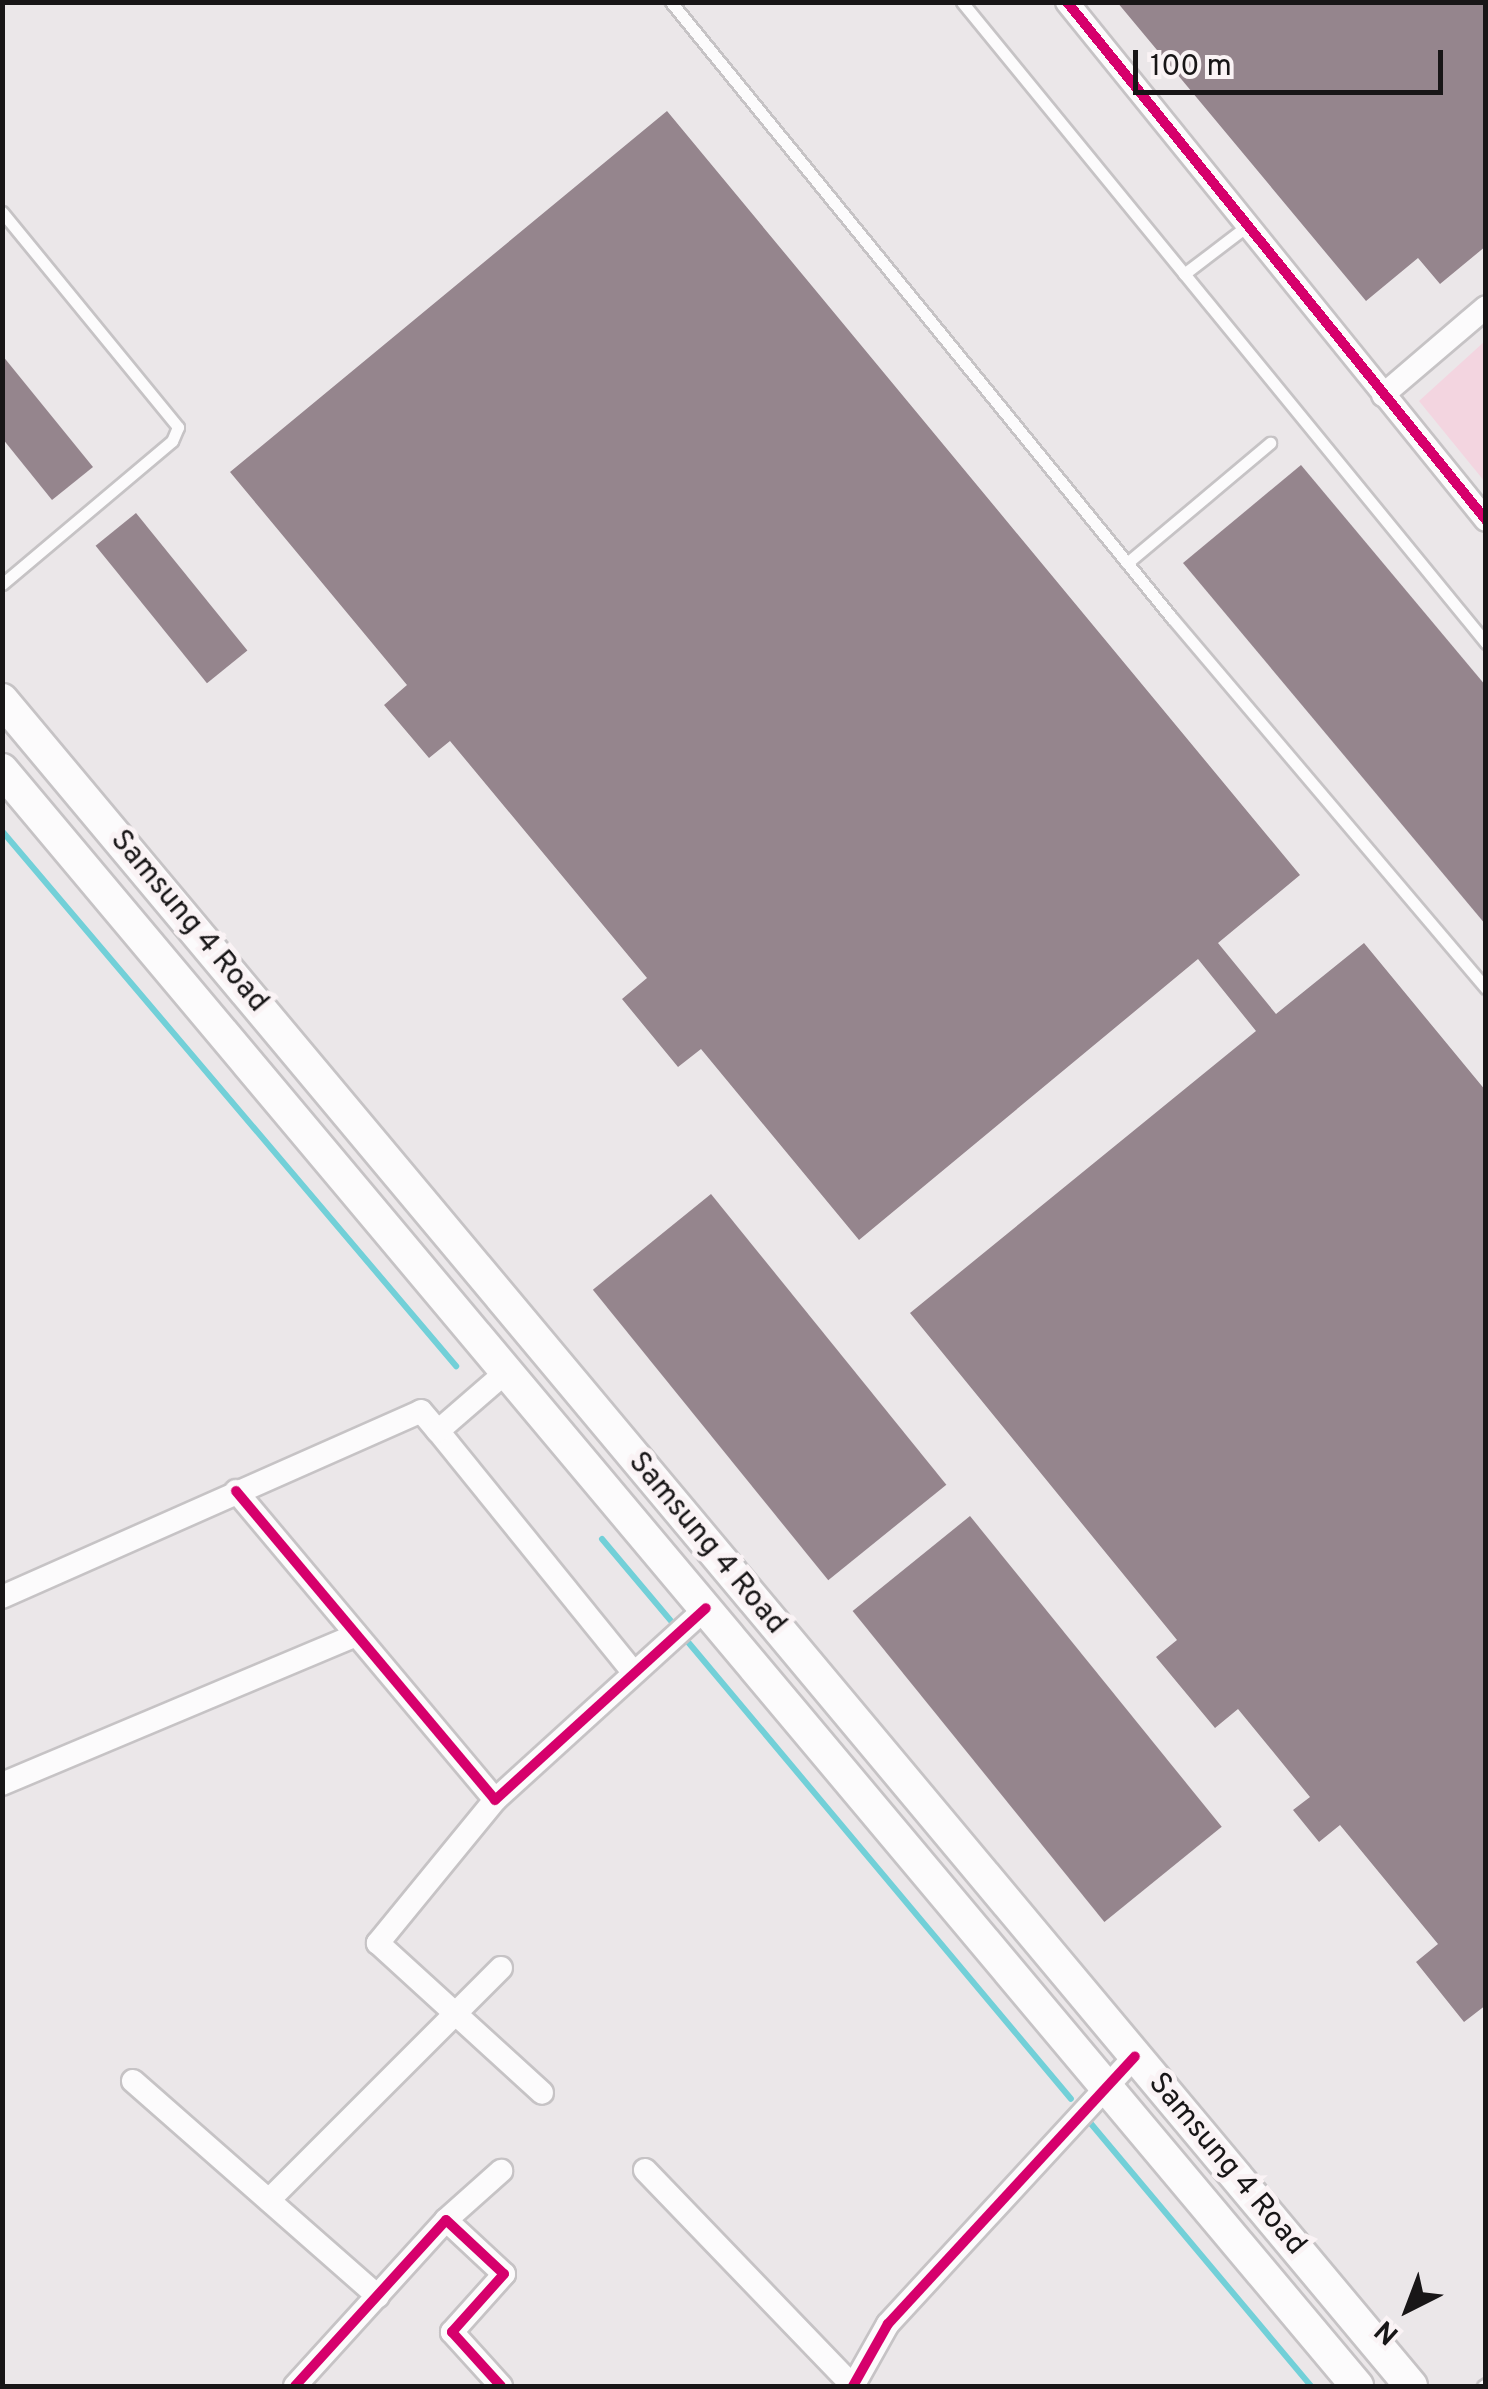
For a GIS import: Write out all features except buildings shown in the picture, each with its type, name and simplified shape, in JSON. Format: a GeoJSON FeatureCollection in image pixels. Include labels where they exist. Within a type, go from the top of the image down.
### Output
{"type":"FeatureCollection","features":[{"type":"Feature","properties":{"kind":"main road","name":"Samsung 4 Road"},"geometry":{"type":"LineString","coordinates":[[2,700],[1411,2386]]}},
{"type":"Feature","properties":{"kind":"main road","name":"Samsung 4 Road"},"geometry":{"type":"LineString","coordinates":[[2,770],[1358,2386]]}},
{"type":"Feature","properties":{"kind":"main road"},"geometry":{"type":"LineString","coordinates":[[396,1242],[431,1213]]}},
{"type":"Feature","properties":{"kind":"main road"},"geometry":{"type":"LineString","coordinates":[[505,1373],[539,1344]]}},
{"type":"Feature","properties":{"kind":"street"},"geometry":{"type":"LineString","coordinates":[[1067,2],[1486,520]]}},
{"type":"Feature","properties":{"kind":"street"},"geometry":{"type":"LineString","coordinates":[[1383,395],[1486,307]]}},
{"type":"Feature","properties":{"kind":"street"},"geometry":{"type":"LineString","coordinates":[[438,1431],[505,1373]]}},
{"type":"Feature","properties":{"kind":"street"},"geometry":{"type":"LineString","coordinates":[[2,1598],[420,1411],[634,1673]]}},
{"type":"Feature","properties":{"kind":"street"},"geometry":{"type":"LineString","coordinates":[[236,1491],[495,1800]]}},
{"type":"Feature","properties":{"kind":"street"},"geometry":{"type":"LineString","coordinates":[[542,2093],[378,1943],[495,1800],[706,1608]]}},
{"type":"Feature","properties":{"kind":"street"},"geometry":{"type":"LineString","coordinates":[[3,1782],[356,1635]]}},
{"type":"Feature","properties":{"kind":"street"},"geometry":{"type":"LineString","coordinates":[[269,2200],[502,1968]]}},
{"type":"Feature","properties":{"kind":"street"},"geometry":{"type":"LineString","coordinates":[[645,2170],[853,2386],[888,2324],[1135,2056]]}},
{"type":"Feature","properties":{"kind":"street"},"geometry":{"type":"LineString","coordinates":[[133,2081],[378,2296]]}},
{"type":"Feature","properties":{"kind":"street"},"geometry":{"type":"LineString","coordinates":[[296,2386],[446,2220],[500,2171]]}},
{"type":"Feature","properties":{"kind":"street"},"geometry":{"type":"LineString","coordinates":[[446,2220],[504,2274],[452,2332],[501,2386]]}},
{"type":"Feature","properties":{"kind":"lane"},"geometry":{"type":"LineString","coordinates":[[671,2],[1127,563],[1486,988]]}},
{"type":"Feature","properties":{"kind":"lane"},"geometry":{"type":"LineString","coordinates":[[962,2],[1486,642]]}},
{"type":"Feature","properties":{"kind":"lane"},"geometry":{"type":"LineString","coordinates":[[2,212],[178,427],[172,441],[2,584]]}},
{"type":"Feature","properties":{"kind":"lane"},"geometry":{"type":"LineString","coordinates":[[1184,274],[1246,226]]}},
{"type":"Feature","properties":{"kind":"lane"},"geometry":{"type":"LineString","coordinates":[[1127,563],[1270,442]]}},
{"type":"Feature","properties":{"kind":"shaded area"},"geometry":{"type":"Polygon","coordinates":[[[1485,341],[1485,482],[1419,401],[1485,341]]]}},
{"type":"Feature","properties":{"kind":"waterway"},"geometry":{"type":"LineString","coordinates":[[2,831],[456,1366]]}},
{"type":"Feature","properties":{"kind":"waterway"},"geometry":{"type":"LineString","coordinates":[[602,1539],[671,1621]]}},
{"type":"Feature","properties":{"kind":"waterway"},"geometry":{"type":"LineString","coordinates":[[688,1642],[1071,2099]]}},
{"type":"Feature","properties":{"kind":"waterway"},"geometry":{"type":"LineString","coordinates":[[1087,2119],[1311,2386]]}},
{"type":"Feature","properties":{"kind":"cycle path"},"geometry":{"type":"LineString","coordinates":[[1067,2],[1486,520]]}},
{"type":"Feature","properties":{"kind":"cycle path"},"geometry":{"type":"LineString","coordinates":[[236,1491],[495,1800],[706,1608]]}},
{"type":"Feature","properties":{"kind":"cycle path"},"geometry":{"type":"LineString","coordinates":[[853,2386],[888,2324],[1135,2056]]}},
{"type":"Feature","properties":{"kind":"cycle path"},"geometry":{"type":"LineString","coordinates":[[295,2386],[446,2220],[504,2274],[452,2332],[501,2386]]}}]}
